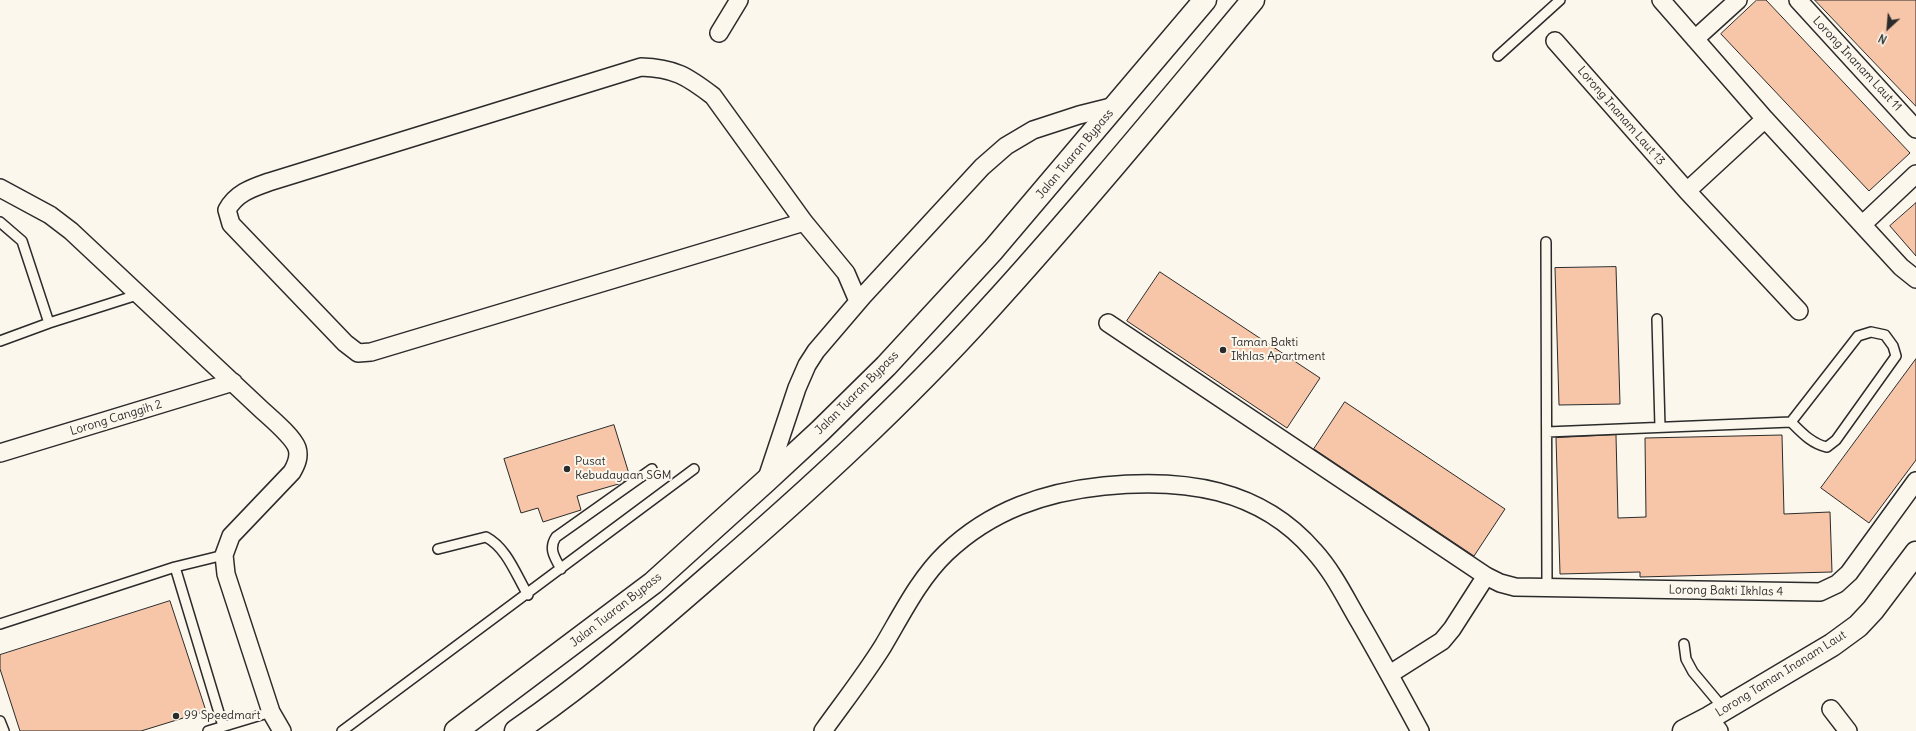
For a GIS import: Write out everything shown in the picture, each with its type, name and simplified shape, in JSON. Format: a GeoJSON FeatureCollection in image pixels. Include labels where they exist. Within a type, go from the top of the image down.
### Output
{"type":"FeatureCollection","features":[{"type":"Feature","properties":{"kind":"main road","name":"Jalan Tuaran Bypass"},"geometry":{"type":"LineString","coordinates":[[456,731],[653,583],[766,482],[886,366],[993,250],[1205,0]]}},
{"type":"Feature","properties":{"kind":"main road"},"geometry":{"type":"LineString","coordinates":[[516,731],[552,707],[659,620],[865,437],[987,311],[1094,189],[1253,0]]}},
{"type":"Feature","properties":{"kind":"main road","name":"Lorong Taman Inanam Laut"},"geometry":{"type":"LineString","coordinates":[[1684,731],[1718,719],[1832,645],[1858,626],[1873,610],[1916,552]]}},
{"type":"Feature","properties":{"kind":"main road"},"geometry":{"type":"LineString","coordinates":[[537,731],[552,707]]}},
{"type":"Feature","properties":{"kind":"street"},"geometry":{"type":"LineString","coordinates":[[719,33],[739,0]]}},
{"type":"Feature","properties":{"kind":"street"},"geometry":{"type":"LineString","coordinates":[[1661,0],[1765,119],[1902,267],[1916,279]]}},
{"type":"Feature","properties":{"kind":"street"},"geometry":{"type":"LineString","coordinates":[[1695,39],[1738,0]]}},
{"type":"Feature","properties":{"kind":"street","name":"Lorong Inanam Laut 11"},"geometry":{"type":"LineString","coordinates":[[1798,0],[1916,129]]}},
{"type":"Feature","properties":{"kind":"street","name":"Lorong Inanam Laut 13"},"geometry":{"type":"LineString","coordinates":[[1556,41],[1687,191],[1799,311]]}},
{"type":"Feature","properties":{"kind":"street"},"geometry":{"type":"LineString","coordinates":[[804,222],[372,352],[358,352],[345,343],[231,224],[227,210],[233,199],[251,189],[269,182],[641,67],[662,67],[696,83],[712,96],[804,222],[846,273],[858,301]]}},
{"type":"Feature","properties":{"kind":"street"},"geometry":{"type":"LineString","coordinates":[[766,482],[797,388],[807,365],[816,351],[858,301],[982,167],[1006,146],[1033,130],[1078,115],[1115,106]]}},
{"type":"Feature","properties":{"kind":"street"},"geometry":{"type":"LineString","coordinates":[[1687,191],[1765,119]]}},
{"type":"Feature","properties":{"kind":"street"},"geometry":{"type":"LineString","coordinates":[[1863,224],[1916,174]]}},
{"type":"Feature","properties":{"kind":"street"},"geometry":{"type":"LineString","coordinates":[[0,188],[50,215],[71,231],[233,382],[292,440],[297,449],[297,463],[292,472],[231,536],[224,555],[226,574],[271,712],[282,731]]}},
{"type":"Feature","properties":{"kind":"street"},"geometry":{"type":"LineString","coordinates":[[846,273],[873,285]]}},
{"type":"Feature","properties":{"kind":"street","name":"Lorong Bakti Ikhlas 4"},"geometry":{"type":"LineString","coordinates":[[1108,323],[1486,576],[1500,583],[1515,587],[1820,592],[1837,584],[1849,573],[1916,481]]}},
{"type":"Feature","properties":{"kind":"street","name":"Lorong Canggih 2"},"geometry":{"type":"LineString","coordinates":[[0,453],[233,382]]}},
{"type":"Feature","properties":{"kind":"street"},"geometry":{"type":"LineString","coordinates":[[823,731],[865,673],[924,578],[946,553],[975,530],[1010,508],[1044,496],[1081,488],[1117,485],[1179,485],[1214,489],[1242,499],[1263,509],[1288,526],[1314,550],[1333,576],[1390,674],[1420,731]]}},
{"type":"Feature","properties":{"kind":"street"},"geometry":{"type":"LineString","coordinates":[[1390,674],[1442,641],[1452,629],[1486,576]]}},
{"type":"Feature","properties":{"kind":"street"},"geometry":{"type":"LineString","coordinates":[[1831,709],[1848,731]]}},
{"type":"Feature","properties":{"kind":"lane"},"geometry":{"type":"LineString","coordinates":[[1498,56],[1560,0]]}},
{"type":"Feature","properties":{"kind":"lane"},"geometry":{"type":"LineString","coordinates":[[0,222],[22,241],[49,322]]}},
{"type":"Feature","properties":{"kind":"lane"},"geometry":{"type":"LineString","coordinates":[[1546,242],[1547,588]]}},
{"type":"Feature","properties":{"kind":"lane"},"geometry":{"type":"LineString","coordinates":[[0,341],[49,322],[138,295]]}},
{"type":"Feature","properties":{"kind":"lane"},"geometry":{"type":"LineString","coordinates":[[1657,320],[1660,427]]}},
{"type":"Feature","properties":{"kind":"lane"},"geometry":{"type":"LineString","coordinates":[[1547,432],[1791,422],[1803,435],[1820,445],[1827,447],[1836,440],[1896,356],[1893,346],[1885,335],[1871,332],[1858,336],[1791,422]]}},
{"type":"Feature","properties":{"kind":"lane"},"geometry":{"type":"LineString","coordinates":[[561,569],[552,551],[552,544],[556,537],[652,469]]}},
{"type":"Feature","properties":{"kind":"lane"},"geometry":{"type":"LineString","coordinates":[[342,731],[528,595],[694,469]]}},
{"type":"Feature","properties":{"kind":"lane"},"geometry":{"type":"LineString","coordinates":[[438,549],[486,537],[495,542],[502,549],[528,595]]}},
{"type":"Feature","properties":{"kind":"lane"},"geometry":{"type":"LineString","coordinates":[[0,624],[174,567],[224,555]]}},
{"type":"Feature","properties":{"kind":"lane"},"geometry":{"type":"LineString","coordinates":[[174,567],[223,726]]}},
{"type":"Feature","properties":{"kind":"lane"},"geometry":{"type":"LineString","coordinates":[[1684,644],[1686,659],[1718,719]]}},
{"type":"Feature","properties":{"kind":"lane"},"geometry":{"type":"LineString","coordinates":[[208,731],[271,712]]}},
{"type":"Feature","properties":{"kind":"lane"},"geometry":{"type":"LineString","coordinates":[[0,721],[4,731]]}},
{"type":"Feature","properties":{"kind":"building"},"geometry":{"type":"Polygon","coordinates":[[[1757,0],[1766,0],[1910,153],[1869,191],[1721,34],[1757,0]]]}},
{"type":"Feature","properties":{"kind":"building"},"geometry":{"type":"Polygon","coordinates":[[[1815,0],[1916,0],[1916,106],[1815,0]]]}},
{"type":"Feature","properties":{"kind":"building"},"geometry":{"type":"Polygon","coordinates":[[[1916,203],[1916,256],[1890,226],[1916,203]]]}},
{"type":"Feature","properties":{"kind":"building"},"geometry":{"type":"Polygon","coordinates":[[[1616,267],[1620,404],[1559,405],[1555,268],[1616,267]]]}},
{"type":"Feature","properties":{"kind":"building","name":"Taman Bakti Ikhlas Apartment"},"geometry":{"type":"Polygon","coordinates":[[[1160,272],[1320,378],[1287,428],[1127,321],[1160,272]]]}},
{"type":"Feature","properties":{"kind":"building"},"geometry":{"type":"Polygon","coordinates":[[[1916,359],[1916,460],[1869,523],[1821,488],[1916,359]]]}},
{"type":"Feature","properties":{"kind":"building"},"geometry":{"type":"Polygon","coordinates":[[[1345,402],[1505,509],[1474,556],[1314,449],[1345,402]]]}},
{"type":"Feature","properties":{"kind":"building","name":"Pusat Kebudayaan SGM"},"geometry":{"type":"Polygon","coordinates":[[[614,425],[630,477],[622,483],[577,496],[581,510],[543,522],[538,508],[521,513],[504,459],[614,425]]]}},
{"type":"Feature","properties":{"kind":"building"},"geometry":{"type":"Polygon","coordinates":[[[1616,435],[1618,518],[1646,517],[1645,438],[1782,435],[1784,514],[1830,512],[1832,572],[1640,577],[1640,572],[1560,574],[1556,438],[1616,435]]]}},
{"type":"Feature","properties":{"kind":"building"},"geometry":{"type":"Polygon","coordinates":[[[170,601],[206,711],[141,731],[20,731],[0,669],[0,655],[170,601]]]}},
{"type":"Feature","properties":{"kind":"place","name":"Taman Bakti Ikhlas Apartment"},"geometry":{"type":"Point","coordinates":[1223,350]}},
{"type":"Feature","properties":{"kind":"place","name":"Pusat Kebudayaan SGM"},"geometry":{"type":"Point","coordinates":[567,469]}},
{"type":"Feature","properties":{"kind":"place","name":"99 Speedmart"},"geometry":{"type":"Point","coordinates":[176,716]}}]}
